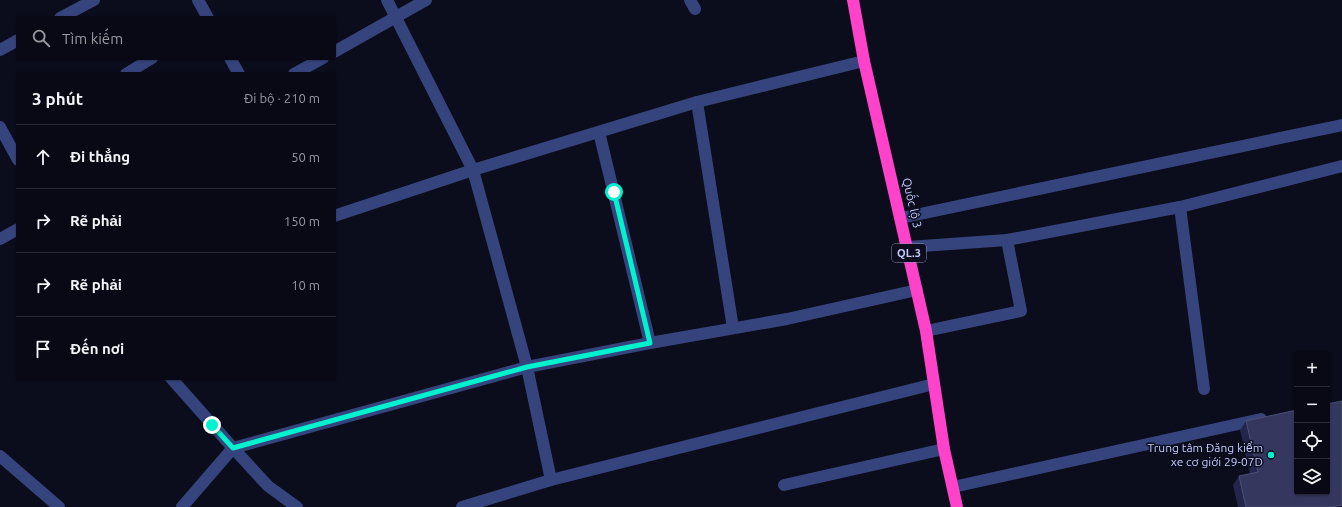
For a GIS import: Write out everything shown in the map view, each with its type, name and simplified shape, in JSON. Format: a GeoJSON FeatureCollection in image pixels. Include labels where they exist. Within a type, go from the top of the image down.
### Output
{"type":"FeatureCollection","features":[{"type":"Feature","properties":{"kind":"highway","name":"Quốc lộ 3"},"geometry":{"type":"LineString","coordinates":[[853,0],[864,61],[908,247],[926,331],[944,449],[957,507]]}},
{"type":"Feature","properties":{"kind":"street"},"geometry":{"type":"LineString","coordinates":[[64,16],[94,0]]}},
{"type":"Feature","properties":{"kind":"street"},"geometry":{"type":"LineString","coordinates":[[198,0],[207,16]]}},
{"type":"Feature","properties":{"kind":"street"},"geometry":{"type":"LineString","coordinates":[[387,0],[473,170],[527,367],[551,480]]}},
{"type":"Feature","properties":{"kind":"street"},"geometry":{"type":"LineString","coordinates":[[336,51],[426,0]]}},
{"type":"Feature","properties":{"kind":"street"},"geometry":{"type":"LineString","coordinates":[[0,50],[16,41]]}},
{"type":"Feature","properties":{"kind":"street"},"geometry":{"type":"LineString","coordinates":[[129,72],[149,60]]}},
{"type":"Feature","properties":{"kind":"street"},"geometry":{"type":"LineString","coordinates":[[231,60],[238,72]]}},
{"type":"Feature","properties":{"kind":"street"},"geometry":{"type":"LineString","coordinates":[[298,72],[319,60]]}},
{"type":"Feature","properties":{"kind":"street"},"geometry":{"type":"LineString","coordinates":[[336,215],[473,170],[697,102],[864,61]]}},
{"type":"Feature","properties":{"kind":"street"},"geometry":{"type":"LineString","coordinates":[[697,102],[733,328]]}},
{"type":"Feature","properties":{"kind":"street"},"geometry":{"type":"LineString","coordinates":[[901,218],[1342,125]]}},
{"type":"Feature","properties":{"kind":"street"},"geometry":{"type":"LineString","coordinates":[[0,127],[13,138],[16,151]]}},
{"type":"Feature","properties":{"kind":"street"},"geometry":{"type":"LineString","coordinates":[[599,132],[650,343]]}},
{"type":"Feature","properties":{"kind":"street"},"geometry":{"type":"LineString","coordinates":[[908,247],[1007,240],[1180,207],[1342,166]]}},
{"type":"Feature","properties":{"kind":"street"},"geometry":{"type":"LineString","coordinates":[[1180,207],[1204,389]]}},
{"type":"Feature","properties":{"kind":"street"},"geometry":{"type":"LineString","coordinates":[[0,239],[16,230]]}},
{"type":"Feature","properties":{"kind":"street"},"geometry":{"type":"LineString","coordinates":[[926,331],[1021,312],[1007,240]]}},
{"type":"Feature","properties":{"kind":"street"},"geometry":{"type":"LineString","coordinates":[[182,507],[233,448],[527,367],[650,343],[787,319],[917,290]]}},
{"type":"Feature","properties":{"kind":"street"},"geometry":{"type":"LineString","coordinates":[[173,380],[268,486],[297,507]]}},
{"type":"Feature","properties":{"kind":"street"},"geometry":{"type":"LineString","coordinates":[[462,507],[551,480],[934,384]]}},
{"type":"Feature","properties":{"kind":"street"},"geometry":{"type":"LineString","coordinates":[[953,487],[1274,416]]}},
{"type":"Feature","properties":{"kind":"street"},"geometry":{"type":"LineString","coordinates":[[784,485],[944,449]]}},
{"type":"Feature","properties":{"kind":"street"},"geometry":{"type":"LineString","coordinates":[[0,456],[59,507]]}},
{"type":"Feature","properties":{"kind":"building","name":"Trung tâm Đăng kiểm xe cơ giới 29-07D"},"geometry":{"type":"Polygon","coordinates":[[[1342,401],[1342,505],[1331,507],[1246,507],[1239,476],[1258,472],[1246,421],[1294,411],[1294,495],[1330,495],[1330,403],[1342,401]]]}},
{"type":"Feature","properties":{"kind":"place","name":"Trung tâm Đăng kiểm xe cơ giới 29-07D"},"geometry":{"type":"Point","coordinates":[1271,455]}},
{"type":"Feature","properties":{"kind":"route"},"geometry":{"type":"LineString","coordinates":[[212,425],[233,448],[527,367],[650,343],[614,192]]}}]}
